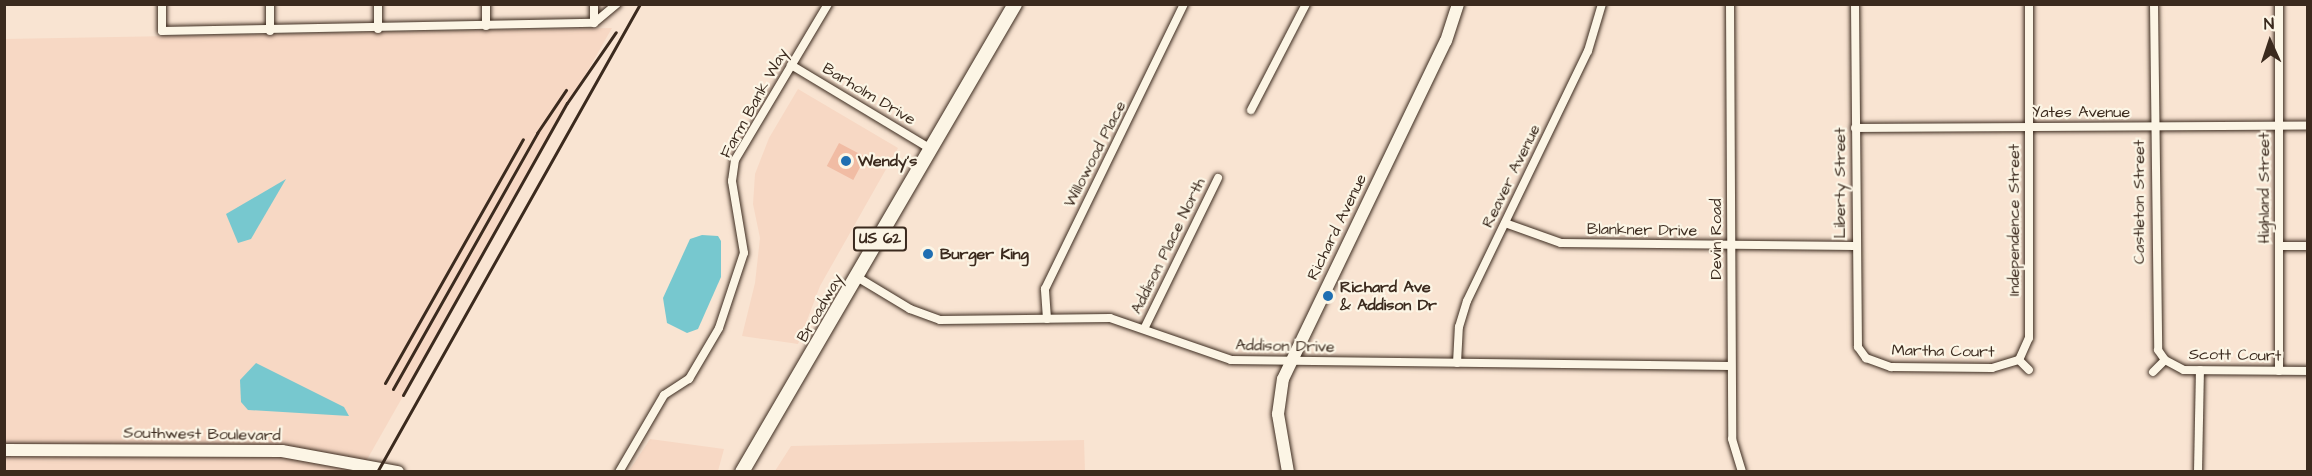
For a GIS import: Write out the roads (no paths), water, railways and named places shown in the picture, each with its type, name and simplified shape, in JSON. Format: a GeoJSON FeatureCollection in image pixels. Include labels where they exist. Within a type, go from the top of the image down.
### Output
{"type":"FeatureCollection","features":[{"type":"Feature","properties":{"kind":"main road","name":"Broadway"},"geometry":{"type":"LineString","coordinates":[[742,471],[1015,4]]}},
{"type":"Feature","properties":{"kind":"street"},"geometry":{"type":"LineString","coordinates":[[162,4],[162,31],[270,31],[594,23],[617,4]]}},
{"type":"Feature","properties":{"kind":"street"},"geometry":{"type":"LineString","coordinates":[[270,4],[270,31]]}},
{"type":"Feature","properties":{"kind":"street"},"geometry":{"type":"LineString","coordinates":[[378,4],[378,29]]}},
{"type":"Feature","properties":{"kind":"street"},"geometry":{"type":"LineString","coordinates":[[486,4],[486,26]]}},
{"type":"Feature","properties":{"kind":"street"},"geometry":{"type":"LineString","coordinates":[[594,4],[594,23]]}},
{"type":"Feature","properties":{"kind":"street","name":"Farm Bank Way"},"geometry":{"type":"LineString","coordinates":[[619,471],[664,395],[689,380],[719,328],[744,253],[732,181],[735,160],[828,4]]}},
{"type":"Feature","properties":{"kind":"street","name":"Willowood Place"},"geometry":{"type":"LineString","coordinates":[[1047,319],[1046,289],[1185,4]]}},
{"type":"Feature","properties":{"kind":"street"},"geometry":{"type":"LineString","coordinates":[[1251,110],[1306,4]]}},
{"type":"Feature","properties":{"kind":"street","name":"Richard Avenue"},"geometry":{"type":"LineString","coordinates":[[1288,471],[1278,414],[1280,390],[1290,361],[1446,41],[1458,4]]}},
{"type":"Feature","properties":{"kind":"street","name":"Reaver Avenue"},"geometry":{"type":"LineString","coordinates":[[1457,363],[1464,308],[1588,51],[1602,4]]}},
{"type":"Feature","properties":{"kind":"street","name":"Devin Road"},"geometry":{"type":"LineString","coordinates":[[1730,4],[1732,439],[1742,471]]}},
{"type":"Feature","properties":{"kind":"street","name":"Liberty Street"},"geometry":{"type":"LineString","coordinates":[[1855,4],[1856,335],[1866,358]]}},
{"type":"Feature","properties":{"kind":"street","name":"Independence Street"},"geometry":{"type":"LineString","coordinates":[[2019,360],[2029,338],[2029,4]]}},
{"type":"Feature","properties":{"kind":"street","name":"Castleton Street"},"geometry":{"type":"LineString","coordinates":[[2154,4],[2155,338],[2165,360]]}},
{"type":"Feature","properties":{"kind":"street","name":"Highland Street"},"geometry":{"type":"LineString","coordinates":[[2279,4],[2279,371]]}},
{"type":"Feature","properties":{"kind":"street","name":"Barholm Drive"},"geometry":{"type":"LineString","coordinates":[[791,65],[932,149]]}},
{"type":"Feature","properties":{"kind":"street","name":"Yates Avenue"},"geometry":{"type":"LineString","coordinates":[[1855,129],[2307,126]]}},
{"type":"Feature","properties":{"kind":"street","name":"Addison Place North"},"geometry":{"type":"LineString","coordinates":[[1145,327],[1218,178]]}},
{"type":"Feature","properties":{"kind":"street","name":"Blankner Drive"},"geometry":{"type":"LineString","coordinates":[[1505,223],[1561,243],[1855,246]]}},
{"type":"Feature","properties":{"kind":"street"},"geometry":{"type":"LineString","coordinates":[[2279,246],[2307,246]]}},
{"type":"Feature","properties":{"kind":"street","name":"Addison Drive"},"geometry":{"type":"LineString","coordinates":[[857,277],[910,309],[940,320],[1110,318],[1145,327],[1209,355],[1290,361],[1731,366]]}},
{"type":"Feature","properties":{"kind":"street","name":"Martha Court"},"geometry":{"type":"LineString","coordinates":[[1866,358],[1902,367],[2006,368],[2019,360]]}},
{"type":"Feature","properties":{"kind":"street"},"geometry":{"type":"LineString","coordinates":[[2019,360],[2029,370]]}},
{"type":"Feature","properties":{"kind":"street"},"geometry":{"type":"LineString","coordinates":[[2152,372],[2165,360]]}},
{"type":"Feature","properties":{"kind":"street","name":"Scott Court"},"geometry":{"type":"LineString","coordinates":[[2165,360],[2184,370],[2307,371]]}},
{"type":"Feature","properties":{"kind":"street"},"geometry":{"type":"LineString","coordinates":[[2198,471],[2200,370]]}},
{"type":"Feature","properties":{"kind":"street","name":"Southwest Boulevard"},"geometry":{"type":"LineString","coordinates":[[4,450],[282,451],[398,471]]}},
{"type":"Feature","properties":{"kind":"water"},"geometry":{"type":"Polygon","coordinates":[[[286,179],[251,239],[238,243],[226,214],[286,179]]]}},
{"type":"Feature","properties":{"kind":"water"},"geometry":{"type":"Polygon","coordinates":[[[702,235],[718,236],[721,241],[721,277],[698,329],[687,333],[667,323],[663,298],[690,239],[702,235]]]}},
{"type":"Feature","properties":{"kind":"water"},"geometry":{"type":"Polygon","coordinates":[[[256,363],[344,407],[349,416],[248,410],[241,402],[240,380],[256,363]]]}},
{"type":"Feature","properties":{"kind":"railway"},"geometry":{"type":"LineString","coordinates":[[377,472],[640,4]]}},
{"type":"Feature","properties":{"kind":"railway"},"geometry":{"type":"LineString","coordinates":[[403,395],[567,103],[616,32]]}},
{"type":"Feature","properties":{"kind":"railway"},"geometry":{"type":"LineString","coordinates":[[393,389],[537,133],[566,90]]}},
{"type":"Feature","properties":{"kind":"railway"},"geometry":{"type":"LineString","coordinates":[[385,383],[523,139]]}},
{"type":"Feature","properties":{"kind":"place","name":"Wendy's"},"geometry":{"type":"Point","coordinates":[846,161]}},
{"type":"Feature","properties":{"kind":"place","name":"Burger King"},"geometry":{"type":"Point","coordinates":[928,254]}},
{"type":"Feature","properties":{"kind":"place","name":"Richard Ave & Addison Dr"},"geometry":{"type":"Point","coordinates":[1328,296]}}]}
